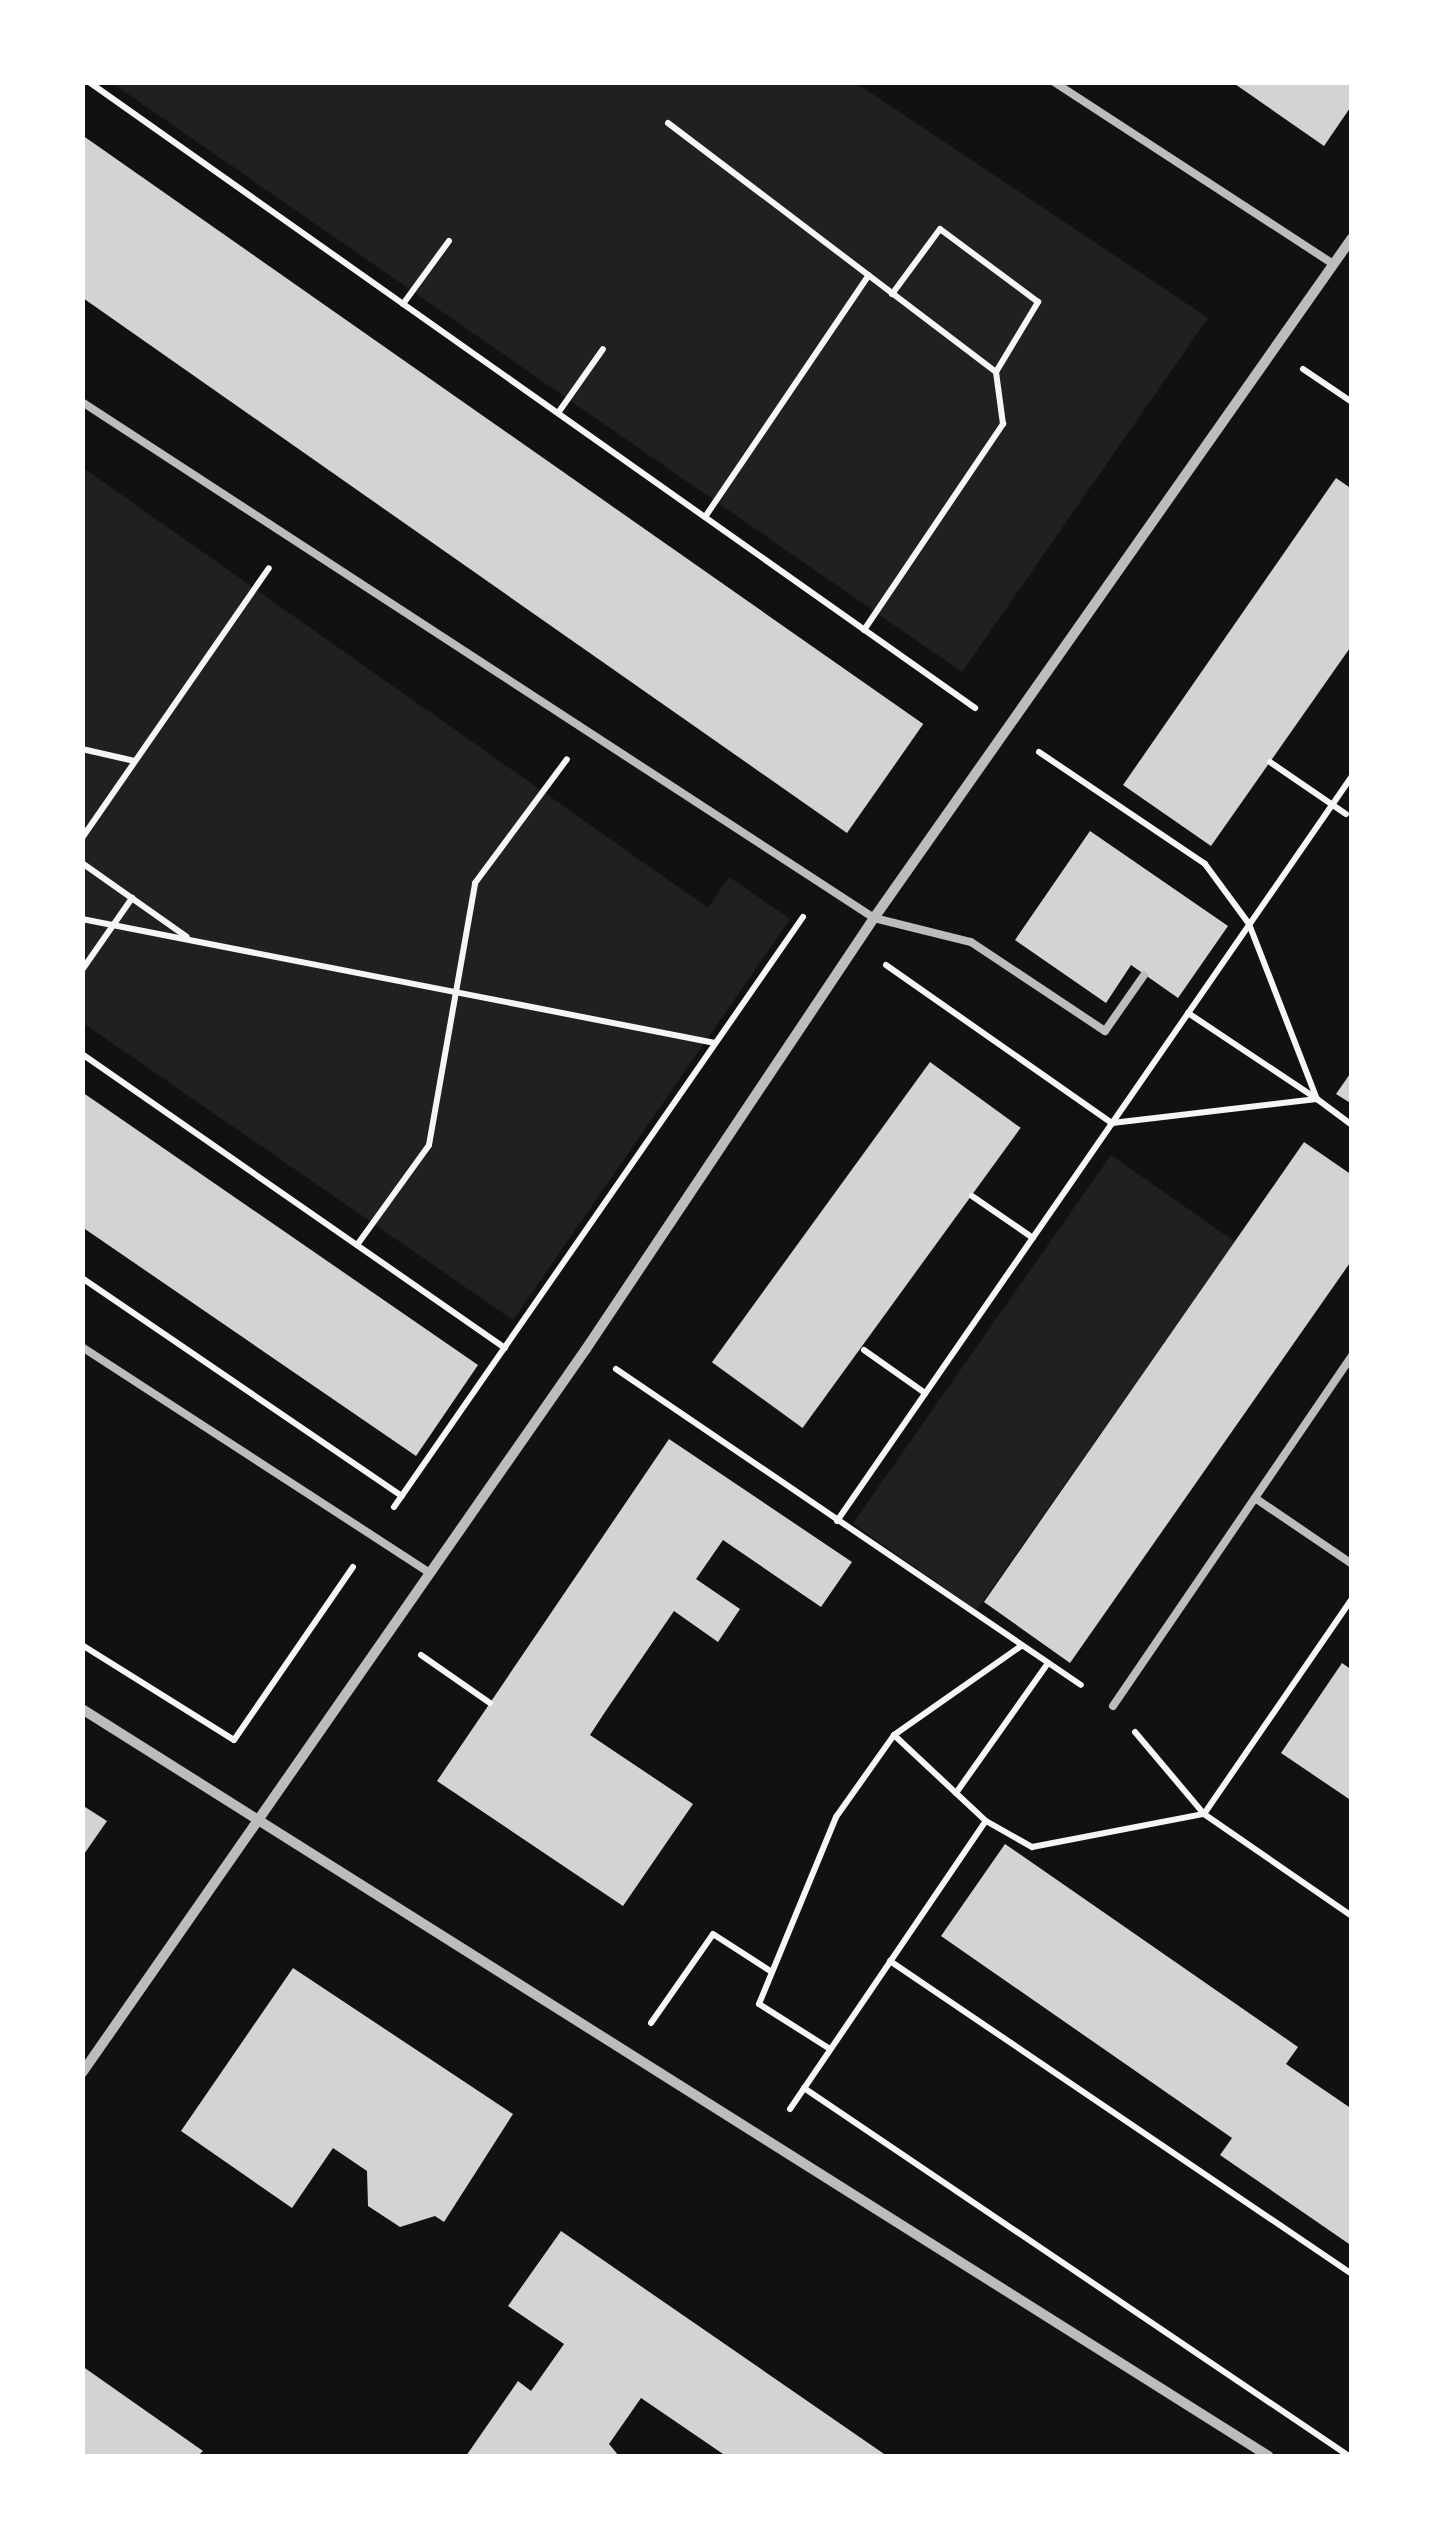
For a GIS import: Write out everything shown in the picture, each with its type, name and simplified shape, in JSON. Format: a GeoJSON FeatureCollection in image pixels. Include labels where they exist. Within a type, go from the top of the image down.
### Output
{"type":"FeatureCollection","features":[{"type":"Feature","properties":{"kind":"street"},"geometry":{"type":"LineString","coordinates":[[82,2073],[586,1349],[874,918],[1352,238]]}},
{"type":"Feature","properties":{"kind":"street"},"geometry":{"type":"LineString","coordinates":[[82,1708],[1268,2456]]}},
{"type":"Feature","properties":{"kind":"lane"},"geometry":{"type":"LineString","coordinates":[[1054,82],[1333,264]]}},
{"type":"Feature","properties":{"kind":"lane"},"geometry":{"type":"LineString","coordinates":[[82,402],[874,918],[971,942],[1105,1030],[1144,975]]}},
{"type":"Feature","properties":{"kind":"lane"},"geometry":{"type":"LineString","coordinates":[[82,1346],[430,1573]]}},
{"type":"Feature","properties":{"kind":"lane"},"geometry":{"type":"LineString","coordinates":[[1113,1706],[1352,1356]]}},
{"type":"Feature","properties":{"kind":"lane"},"geometry":{"type":"LineString","coordinates":[[1255,1498],[1352,1564]]}},
{"type":"Feature","properties":{"kind":"path"},"geometry":{"type":"LineString","coordinates":[[88,82],[1005,729],[1205,864],[1249,924],[1317,1099],[1188,1013]]}},
{"type":"Feature","properties":{"kind":"path"},"geometry":{"type":"LineString","coordinates":[[668,124],[996,372]]}},
{"type":"Feature","properties":{"kind":"path"},"geometry":{"type":"LineString","coordinates":[[864,630],[1003,424],[996,372],[1038,302],[940,229],[892,294]]}},
{"type":"Feature","properties":{"kind":"path"},"geometry":{"type":"LineString","coordinates":[[403,304],[448,241]]}},
{"type":"Feature","properties":{"kind":"path"},"geometry":{"type":"LineString","coordinates":[[706,517],[869,276]]}},
{"type":"Feature","properties":{"kind":"path"},"geometry":{"type":"LineString","coordinates":[[558,413],[603,349]]}},
{"type":"Feature","properties":{"kind":"path"},"geometry":{"type":"LineString","coordinates":[[1274,349],[1352,402]]}},
{"type":"Feature","properties":{"kind":"path"},"geometry":{"type":"LineString","coordinates":[[82,838],[290,538]]}},
{"type":"Feature","properties":{"kind":"path"},"geometry":{"type":"LineString","coordinates":[[356,1245],[429,1145],[475,883],[587,732]]}},
{"type":"Feature","properties":{"kind":"path"},"geometry":{"type":"LineString","coordinates":[[82,749],[136,761]]}},
{"type":"Feature","properties":{"kind":"path"},"geometry":{"type":"LineString","coordinates":[[1270,762],[1346,814]]}},
{"type":"Feature","properties":{"kind":"path"},"geometry":{"type":"LineString","coordinates":[[837,1522],[1352,776]]}},
{"type":"Feature","properties":{"kind":"path"},"geometry":{"type":"LineString","coordinates":[[82,863],[192,940]]}},
{"type":"Feature","properties":{"kind":"path"},"geometry":{"type":"LineString","coordinates":[[82,1645],[234,1740],[824,886]]}},
{"type":"Feature","properties":{"kind":"path"},"geometry":{"type":"LineString","coordinates":[[82,970],[132,898]]}},
{"type":"Feature","properties":{"kind":"path"},"geometry":{"type":"LineString","coordinates":[[82,919],[716,1044]]}},
{"type":"Feature","properties":{"kind":"path"},"geometry":{"type":"LineString","coordinates":[[82,1054],[506,1348]]}},
{"type":"Feature","properties":{"kind":"path"},"geometry":{"type":"LineString","coordinates":[[1326,1106],[1352,1125]]}},
{"type":"Feature","properties":{"kind":"path"},"geometry":{"type":"LineString","coordinates":[[972,1196],[1032,1238]]}},
{"type":"Feature","properties":{"kind":"path"},"geometry":{"type":"LineString","coordinates":[[82,1278],[402,1496]]}},
{"type":"Feature","properties":{"kind":"path"},"geometry":{"type":"LineString","coordinates":[[586,1349],[1113,1706],[1204,1814],[1352,1916]]}},
{"type":"Feature","properties":{"kind":"path"},"geometry":{"type":"LineString","coordinates":[[864,1350],[926,1393]]}},
{"type":"Feature","properties":{"kind":"path"},"geometry":{"type":"LineString","coordinates":[[894,1735],[986,1821],[1032,1846],[1204,1814],[1352,1599]]}},
{"type":"Feature","properties":{"kind":"path"},"geometry":{"type":"LineString","coordinates":[[388,1632],[490,1703]]}},
{"type":"Feature","properties":{"kind":"path"},"geometry":{"type":"LineString","coordinates":[[830,2049],[759,2004],[836,1818],[894,1735],[1020,1646]]}},
{"type":"Feature","properties":{"kind":"path"},"geometry":{"type":"LineString","coordinates":[[956,1793],[1048,1664]]}},
{"type":"Feature","properties":{"kind":"path"},"geometry":{"type":"LineString","coordinates":[[768,2141],[986,1821]]}},
{"type":"Feature","properties":{"kind":"path"},"geometry":{"type":"LineString","coordinates":[[630,2054],[713,1934],[772,1972]]}},
{"type":"Feature","properties":{"kind":"path"},"geometry":{"type":"LineString","coordinates":[[890,1961],[1352,2274]]}},
{"type":"Feature","properties":{"kind":"path"},"geometry":{"type":"LineString","coordinates":[[804,2088],[1349,2456]]}},
{"type":"Feature","properties":{"kind":"shaded area"},"geometry":{"type":"Polygon","coordinates":[[[112,83],[856,83],[1208,318],[962,672],[112,83]]]}},
{"type":"Feature","properties":{"kind":"shaded area"},"geometry":{"type":"Polygon","coordinates":[[[82,467],[708,908],[729,877],[790,919],[513,1320],[83,1023],[82,467]]]}},
{"type":"Feature","properties":{"kind":"shaded area"},"geometry":{"type":"Polygon","coordinates":[[[1111,1155],[1235,1242],[977,1610],[853,1524],[1111,1155]]]}},
{"type":"Feature","properties":{"kind":"building"},"geometry":{"type":"Polygon","coordinates":[[[1232,82],[1352,82],[1352,105],[1324,146],[1232,82]]]}},
{"type":"Feature","properties":{"kind":"building"},"geometry":{"type":"Polygon","coordinates":[[[82,135],[923,724],[847,833],[82,297],[82,135]]]}},
{"type":"Feature","properties":{"kind":"building"},"geometry":{"type":"Polygon","coordinates":[[[1336,478],[1352,489],[1352,645],[1211,846],[1123,785],[1336,478]]]}},
{"type":"Feature","properties":{"kind":"building"},"geometry":{"type":"Polygon","coordinates":[[[1090,831],[1228,926],[1178,998],[1131,965],[1106,1003],[1015,940],[1090,831]]]}},
{"type":"Feature","properties":{"kind":"building"},"geometry":{"type":"Polygon","coordinates":[[[930,1062],[1021,1128],[803,1428],[712,1362],[930,1062]]]}},
{"type":"Feature","properties":{"kind":"building"},"geometry":{"type":"Polygon","coordinates":[[[1352,1071],[1352,1104],[1336,1094],[1352,1071]]]}},
{"type":"Feature","properties":{"kind":"building"},"geometry":{"type":"Polygon","coordinates":[[[82,1092],[478,1365],[416,1456],[82,1227],[82,1092]]]}},
{"type":"Feature","properties":{"kind":"building"},"geometry":{"type":"Polygon","coordinates":[[[1304,1142],[1352,1175],[1352,1260],[1070,1663],[984,1602],[1304,1142]]]}},
{"type":"Feature","properties":{"kind":"building"},"geometry":{"type":"Polygon","coordinates":[[[669,1439],[852,1562],[821,1607],[723,1540],[696,1579],[740,1609],[718,1642],[674,1611],[605,1712],[590,1735],[693,1804],[623,1906],[437,1781],[669,1439]]]}},
{"type":"Feature","properties":{"kind":"building"},"geometry":{"type":"Polygon","coordinates":[[[1342,1663],[1352,1670],[1352,1801],[1281,1753],[1342,1663]]]}},
{"type":"Feature","properties":{"kind":"building"},"geometry":{"type":"Polygon","coordinates":[[[82,1805],[107,1821],[82,1857],[82,1805]]]}},
{"type":"Feature","properties":{"kind":"building"},"geometry":{"type":"Polygon","coordinates":[[[1005,1844],[1298,2047],[1286,2064],[1352,2109],[1352,2246],[1220,2155],[1232,2138],[941,1936],[1005,1844]]]}},
{"type":"Feature","properties":{"kind":"building"},"geometry":{"type":"Polygon","coordinates":[[[293,1968],[513,2114],[444,2222],[435,2216],[400,2227],[368,2206],[367,2171],[333,2148],[292,2208],[181,2131],[293,1968]]]}},
{"type":"Feature","properties":{"kind":"building"},"geometry":{"type":"Polygon","coordinates":[[[561,2231],[887,2456],[726,2456],[641,2398],[609,2444],[619,2456],[466,2456],[518,2381],[531,2391],[564,2344],[508,2306],[561,2231]]]}},
{"type":"Feature","properties":{"kind":"building"},"geometry":{"type":"Polygon","coordinates":[[[82,2366],[203,2451],[198,2456],[82,2456],[82,2366]]]}}]}
